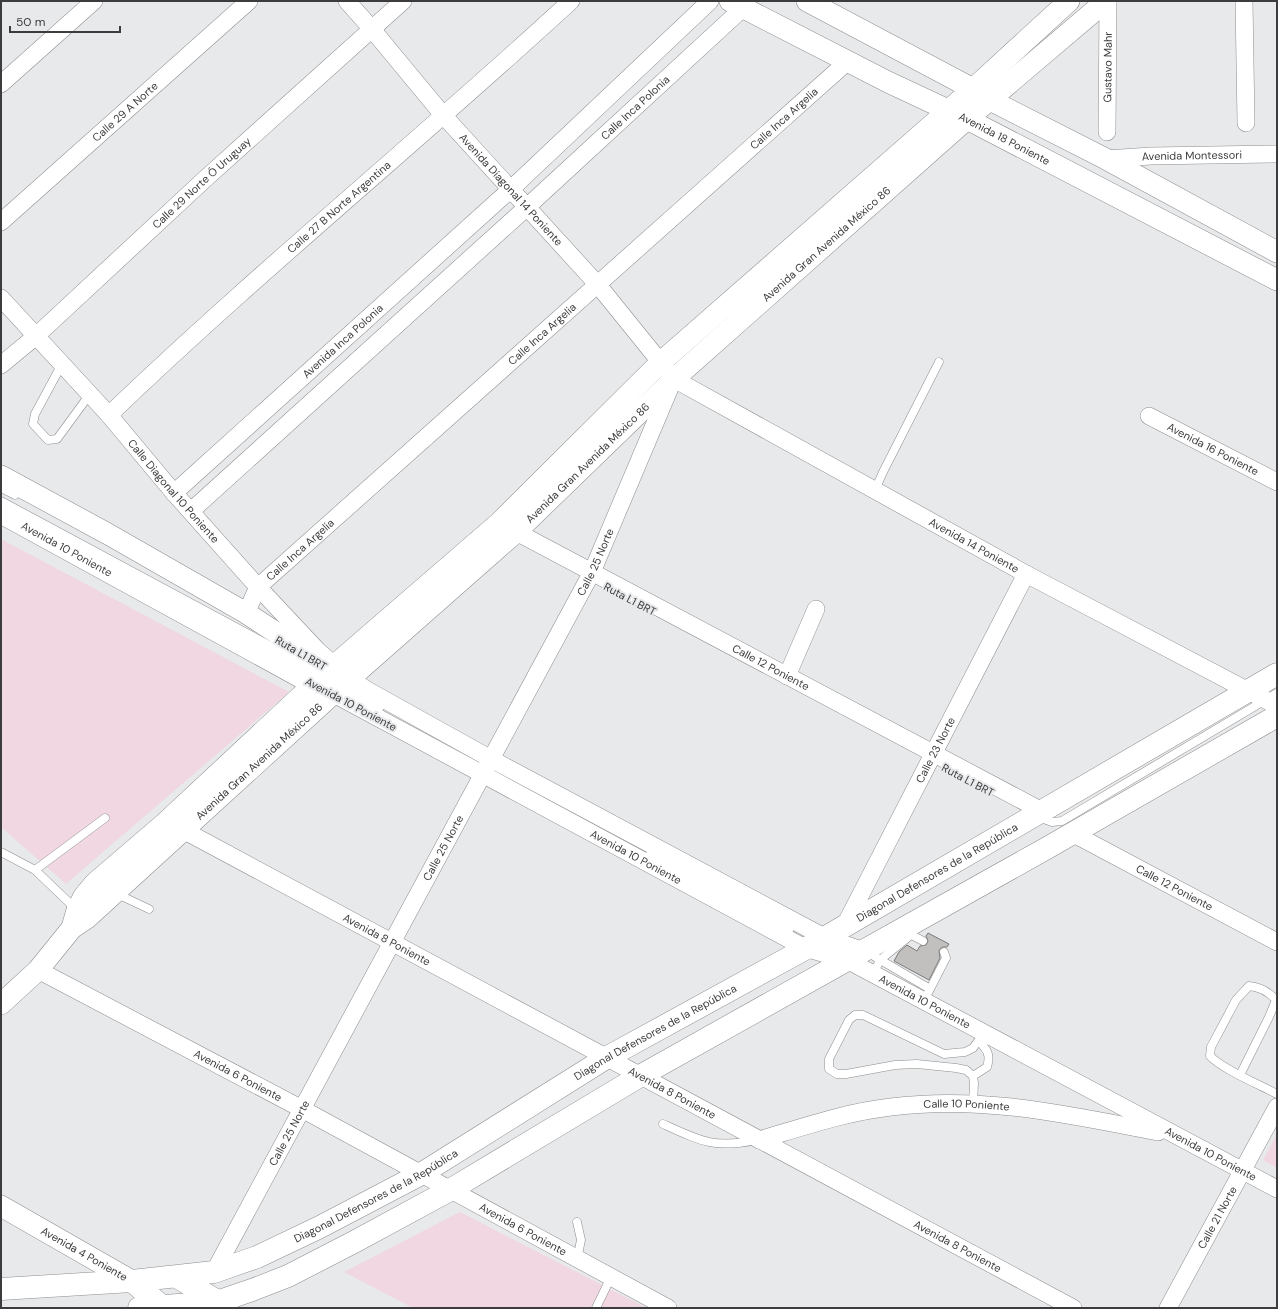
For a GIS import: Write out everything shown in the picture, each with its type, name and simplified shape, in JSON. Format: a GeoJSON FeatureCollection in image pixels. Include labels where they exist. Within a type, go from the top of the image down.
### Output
{"type":"FeatureCollection","features":[{"type":"Feature","properties":{"kind":"main road","name":"Diagonal Defensores de la República"},"geometry":{"type":"LineString","coordinates":[[138,1308],[208,1303],[252,1290],[288,1276],[450,1190],[640,1076],[864,958],[906,932],[1271,703],[1277,674]]}},
{"type":"Feature","properties":{"kind":"main road","name":"Diagonal Defensores de la República"},"geometry":{"type":"LineString","coordinates":[[1,1290],[177,1277],[214,1272],[257,1257],[320,1227],[421,1174],[606,1058],[815,943],[1038,813],[1271,703]]}},
{"type":"Feature","properties":{"kind":"main road","name":"Calle 25 Norte"},"geometry":{"type":"LineString","coordinates":[[208,1303],[214,1272]]}},
{"type":"Feature","properties":{"kind":"main road"},"geometry":{"type":"LineString","coordinates":[[177,1277],[208,1303]]}},
{"type":"Feature","properties":{"kind":"main road","name":"Avenida 4 Poniente"},"geometry":{"type":"LineString","coordinates":[[132,1281],[163,1307]]}},
{"type":"Feature","properties":{"kind":"street"},"geometry":{"type":"LineString","coordinates":[[2,80],[94,1]]}},
{"type":"Feature","properties":{"kind":"street","name":"Calle 29 A Norte"},"geometry":{"type":"LineString","coordinates":[[1,222],[249,1]]}},
{"type":"Feature","properties":{"kind":"street","name":"Avenida Diagonal 14 Poniente"},"geometry":{"type":"LineString","coordinates":[[347,1],[443,115],[598,285],[674,379]]}},
{"type":"Feature","properties":{"kind":"street","name":"Calle 29 Norte Ó Uruguay"},"geometry":{"type":"LineString","coordinates":[[1,365],[36,336],[402,1]]}},
{"type":"Feature","properties":{"kind":"street","name":"Calle 27 B Norte Argentina"},"geometry":{"type":"LineString","coordinates":[[109,415],[271,266],[571,1]]}},
{"type":"Feature","properties":{"kind":"street"},"geometry":{"type":"LineString","coordinates":[[511,189],[710,1]]}},
{"type":"Feature","properties":{"kind":"street"},"geometry":{"type":"LineString","coordinates":[[807,1],[1106,159],[1277,252]]}},
{"type":"Feature","properties":{"kind":"street","name":"Avenida Gran Avenida México 86"},"geometry":{"type":"LineString","coordinates":[[502,535],[660,363],[948,111],[981,94],[1107,1]]}},
{"type":"Feature","properties":{"kind":"street","name":"Gustavo Mahr"},"geometry":{"type":"LineString","coordinates":[[1106,132],[1107,1]]}},
{"type":"Feature","properties":{"kind":"street"},"geometry":{"type":"LineString","coordinates":[[1244,1],[1246,123]]}},
{"type":"Feature","properties":{"kind":"street","name":"Avenida Gran Avenida México 86"},"geometry":{"type":"LineString","coordinates":[[1,1004],[38,970],[79,919],[114,893],[174,827],[334,677],[502,535],[674,379],[967,119],[981,94],[1065,2]]}},
{"type":"Feature","properties":{"kind":"street","name":"Avenida 18 Poniente"},"geometry":{"type":"LineString","coordinates":[[736,4],[847,62],[967,119],[1277,280]]}},
{"type":"Feature","properties":{"kind":"street","name":"Calle Inca Polonia"},"geometry":{"type":"LineString","coordinates":[[527,207],[736,4]]}},
{"type":"Feature","properties":{"kind":"street","name":"Calle Inca Argelia"},"geometry":{"type":"LineString","coordinates":[[246,613],[258,587],[847,62]]}},
{"type":"Feature","properties":{"kind":"street","name":"Avenida Montessori"},"geometry":{"type":"LineString","coordinates":[[1106,159],[1152,156],[1277,154]]}},
{"type":"Feature","properties":{"kind":"street","name":"Avenida Inca Polonia"},"geometry":{"type":"LineString","coordinates":[[174,493],[511,189]]}},
{"type":"Feature","properties":{"kind":"street"},"geometry":{"type":"LineString","coordinates":[[191,511],[527,207]]}},
{"type":"Feature","properties":{"kind":"street","name":"Calle Diagonal 10 Poniente"},"geometry":{"type":"LineString","coordinates":[[1,298],[109,415],[174,493],[258,587],[318,651],[334,677]]}},
{"type":"Feature","properties":{"kind":"street","name":"Avenida 14 Poniente"},"geometry":{"type":"LineString","coordinates":[[674,379],[1026,574],[1271,703]]}},
{"type":"Feature","properties":{"kind":"street","name":"Calle 25 Norte"},"geometry":{"type":"LineString","coordinates":[[214,1272],[590,575],[674,379]]}},
{"type":"Feature","properties":{"kind":"street","name":"Avenida 16 Poniente"},"geometry":{"type":"LineString","coordinates":[[1149,416],[1277,482]]}},
{"type":"Feature","properties":{"kind":"street","name":"Avenida 10 Poniente"},"geometry":{"type":"LineString","coordinates":[[1,476],[108,534],[246,613],[334,677]]}},
{"type":"Feature","properties":{"kind":"street","name":"Avenida 10 Poniente"},"geometry":{"type":"LineString","coordinates":[[1,513],[334,677],[367,690],[487,766],[815,943],[864,958],[927,995],[981,1037],[1277,1189]]}},
{"type":"Feature","properties":{"kind":"street","name":"Calle 12 Poniente"},"geometry":{"type":"LineString","coordinates":[[502,535],[590,575],[787,676],[931,756],[1038,813]]}},
{"type":"Feature","properties":{"kind":"street","name":"Calle 23 Norte"},"geometry":{"type":"LineString","coordinates":[[845,925],[1026,574]]}},
{"type":"Feature","properties":{"kind":"street"},"geometry":{"type":"LineString","coordinates":[[787,676],[816,609]]}},
{"type":"Feature","properties":{"kind":"street","name":"Avenida Gran Avenida México 86"},"geometry":{"type":"LineString","coordinates":[[79,919],[84,896],[95,883],[174,827]]}},
{"type":"Feature","properties":{"kind":"street","name":"Avenida 8 Poniente"},"geometry":{"type":"LineString","coordinates":[[174,827],[1073,1308]]}},
{"type":"Feature","properties":{"kind":"street","name":"Calle 12 Poniente"},"geometry":{"type":"LineString","coordinates":[[1066,832],[1277,942]]}},
{"type":"Feature","properties":{"kind":"street","name":"Avenida 6 Poniente"},"geometry":{"type":"LineString","coordinates":[[38,970],[302,1109],[611,1277],[657,1305]]}},
{"type":"Feature","properties":{"kind":"street","name":"Calle 10 Poniente"},"geometry":{"type":"LineString","coordinates":[[759,1140],[840,1116],[892,1107],[955,1103],[1048,1111],[1176,1136]]}},
{"type":"Feature","properties":{"kind":"street","name":"Calle 21 Norte"},"geometry":{"type":"LineString","coordinates":[[1168,1308],[1277,1107]]}},
{"type":"Feature","properties":{"kind":"street","name":"Avenida 4 Poniente"},"geometry":{"type":"LineString","coordinates":[[1,1206],[132,1281]]}},
{"type":"Feature","properties":{"kind":"lane"},"geometry":{"type":"LineString","coordinates":[[875,490],[939,362]]}},
{"type":"Feature","properties":{"kind":"lane"},"geometry":{"type":"LineString","coordinates":[[62,364],[35,414],[33,424],[48,440],[57,439],[90,394]]}},
{"type":"Feature","properties":{"kind":"lane"},"geometry":{"type":"LineString","coordinates":[[1,488],[22,499]]}},
{"type":"Feature","properties":{"kind":"lane","name":"Ruta L1 BRT"},"geometry":{"type":"LineString","coordinates":[[1,501],[334,677]]}},
{"type":"Feature","properties":{"kind":"lane","name":"Ruta L1 BRT"},"geometry":{"type":"LineString","coordinates":[[123,552],[174,579],[334,677]]}},
{"type":"Feature","properties":{"kind":"lane","name":"Ruta L1 BRT"},"geometry":{"type":"LineString","coordinates":[[590,575],[931,756]]}},
{"type":"Feature","properties":{"kind":"lane"},"geometry":{"type":"LineString","coordinates":[[1066,832],[1175,764]]}},
{"type":"Feature","properties":{"kind":"lane"},"geometry":{"type":"LineString","coordinates":[[35,870],[105,818]]}},
{"type":"Feature","properties":{"kind":"lane"},"geometry":{"type":"LineString","coordinates":[[864,958],[875,938],[1026,850]]}},
{"type":"Feature","properties":{"kind":"lane"},"geometry":{"type":"LineString","coordinates":[[1,852],[35,870],[79,919]]}},
{"type":"Feature","properties":{"kind":"lane"},"geometry":{"type":"LineString","coordinates":[[114,893],[148,909]]}},
{"type":"Feature","properties":{"kind":"lane"},"geometry":{"type":"LineString","coordinates":[[906,932],[923,941]]}},
{"type":"Feature","properties":{"kind":"lane"},"geometry":{"type":"LineString","coordinates":[[927,995],[946,958],[944,952]]}},
{"type":"Feature","properties":{"kind":"lane"},"geometry":{"type":"LineString","coordinates":[[1240,1075],[1270,1017],[1276,1000],[1271,994],[1258,987],[1249,986],[1236,1000],[1211,1047],[1210,1056],[1216,1062],[1240,1075],[1277,1094]]}},
{"type":"Feature","properties":{"kind":"lane"},"geometry":{"type":"LineString","coordinates":[[973,1076],[987,1067],[989,1059],[981,1037],[973,1048],[964,1052],[944,1054],[863,1015],[855,1014],[849,1020],[828,1059],[829,1069],[837,1074],[846,1074],[895,1065],[917,1064],[966,1070],[973,1076],[973,1104]]}},
{"type":"Feature","properties":{"kind":"lane"},"geometry":{"type":"LineString","coordinates":[[662,1124],[697,1139],[711,1143],[724,1145],[740,1144],[759,1140]]}},
{"type":"Feature","properties":{"kind":"lane"},"geometry":{"type":"LineString","coordinates":[[577,1222],[581,1240],[577,1259]]}},
{"type":"Feature","properties":{"kind":"lane"},"geometry":{"type":"LineString","coordinates":[[596,1308],[611,1277]]}},
{"type":"Feature","properties":{"kind":"shaded area"},"geometry":{"type":"Polygon","coordinates":[[[1,539],[289,692],[66,884],[1,827],[1,539]]]}},
{"type":"Feature","properties":{"kind":"shaded area"},"geometry":{"type":"Polygon","coordinates":[[[1277,1134],[1277,1168],[1263,1160],[1277,1134]]]}},
{"type":"Feature","properties":{"kind":"shaded area"},"geometry":{"type":"Polygon","coordinates":[[[460,1212],[645,1307],[413,1308],[344,1272],[460,1212]]]}},
{"type":"Feature","properties":{"kind":"building"},"geometry":{"type":"Polygon","coordinates":[[[928,933],[949,944],[947,947],[940,949],[940,958],[929,980],[894,961],[899,952],[907,945],[917,951],[920,946],[926,945],[928,941],[926,936],[928,933]]]}}]}
